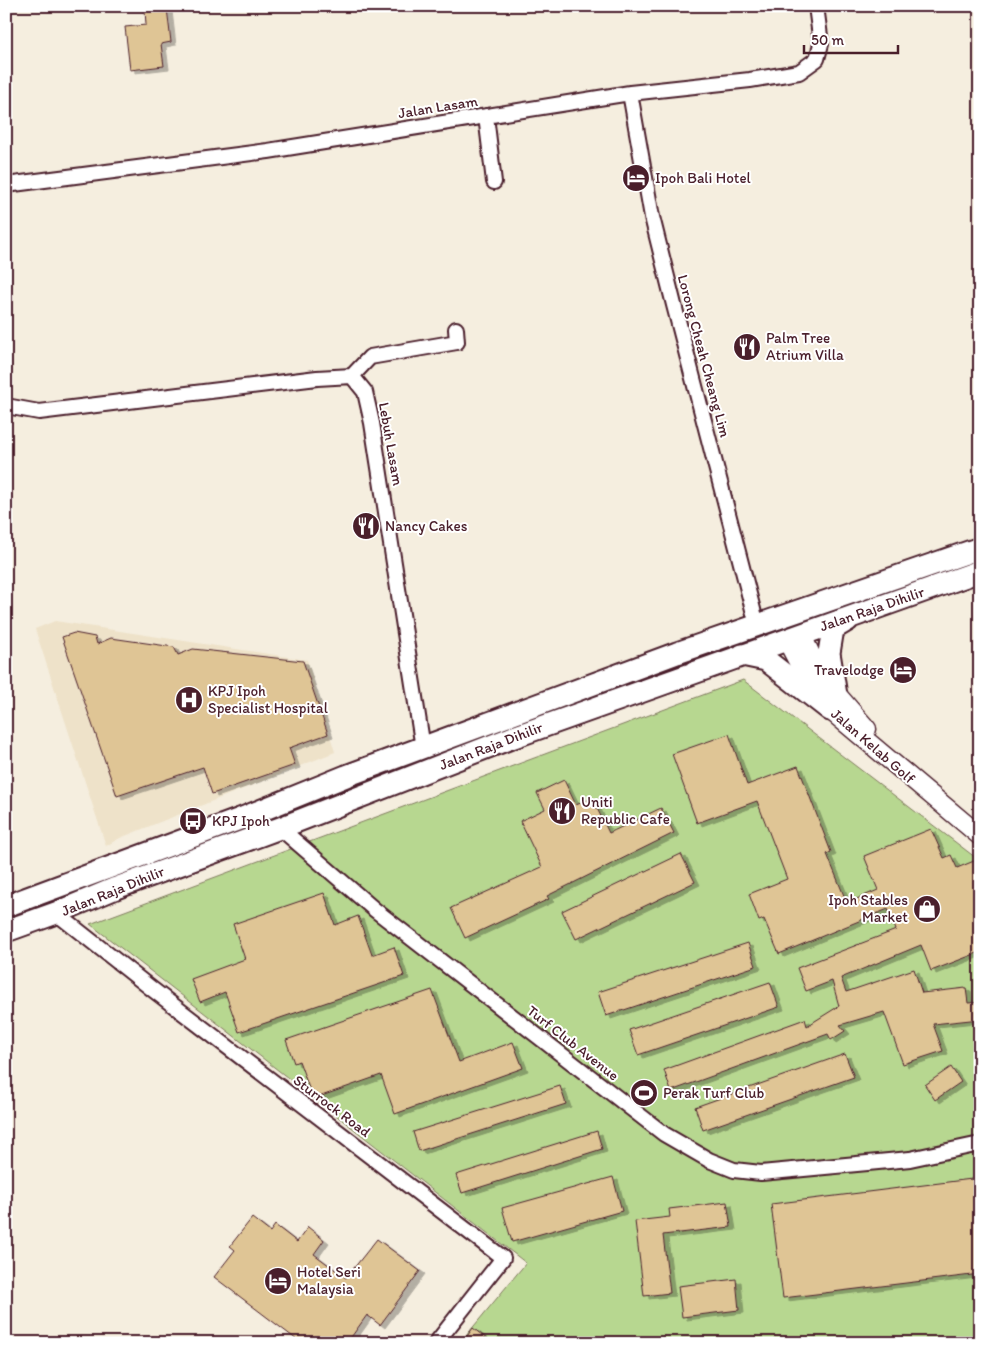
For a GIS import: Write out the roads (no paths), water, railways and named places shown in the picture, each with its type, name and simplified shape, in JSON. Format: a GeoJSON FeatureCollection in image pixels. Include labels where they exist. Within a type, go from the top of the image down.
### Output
{"type":"FeatureCollection","features":[{"type":"Feature","properties":{"kind":"main road","name":"Jalan Raja Dihilir"},"geometry":{"type":"LineString","coordinates":[[6,906],[240,819],[346,776],[677,653],[980,548]]}},
{"type":"Feature","properties":{"kind":"main road","name":"Jalan Raja Dihilir"},"geometry":{"type":"LineString","coordinates":[[6,931],[116,888],[280,828],[511,738],[742,655],[793,634],[857,615],[980,571]]}},
{"type":"Feature","properties":{"kind":"main road"},"geometry":{"type":"LineString","coordinates":[[677,653],[709,654],[785,628],[793,634],[804,617],[856,599],[866,587]]}},
{"type":"Feature","properties":{"kind":"main road"},"geometry":{"type":"LineString","coordinates":[[833,703],[829,653],[833,629],[857,615]]}},
{"type":"Feature","properties":{"kind":"main road"},"geometry":{"type":"LineString","coordinates":[[742,655],[766,660],[833,703]]}},
{"type":"Feature","properties":{"kind":"main road"},"geometry":{"type":"LineString","coordinates":[[130,859],[151,864],[237,844]]}},
{"type":"Feature","properties":{"kind":"street","name":"Jalan Lasam"},"geometry":{"type":"LineString","coordinates":[[6,185],[268,151],[630,93],[750,80],[798,72],[817,59],[822,44],[816,6]]}},
{"type":"Feature","properties":{"kind":"street","name":"Lorong Cheah Cheang Lim"},"geometry":{"type":"LineString","coordinates":[[630,93],[652,217],[757,625]]}},
{"type":"Feature","properties":{"kind":"street"},"geometry":{"type":"LineString","coordinates":[[486,116],[494,182]]}},
{"type":"Feature","properties":{"kind":"street"},"geometry":{"type":"LineString","coordinates":[[6,406],[39,412],[316,378],[352,376],[370,357],[457,342],[456,329]]}},
{"type":"Feature","properties":{"kind":"street","name":"Lebuh Lasam"},"geometry":{"type":"LineString","coordinates":[[352,376],[365,392],[372,423],[423,748]]}},
{"type":"Feature","properties":{"kind":"street"},"geometry":{"type":"LineString","coordinates":[[793,634],[822,677],[833,703]]}},
{"type":"Feature","properties":{"kind":"street","name":"Jalan Kelab Golf"},"geometry":{"type":"LineString","coordinates":[[833,703],[980,824]]}},
{"type":"Feature","properties":{"kind":"street","name":"Jalan Kelab Golf"},"geometry":{"type":"LineString","coordinates":[[833,703],[980,836]]}},
{"type":"Feature","properties":{"kind":"street","name":"Turf Club Avenue"},"geometry":{"type":"LineString","coordinates":[[280,828],[375,910],[664,1134],[708,1160],[734,1170],[761,1173],[910,1159],[980,1144]]}},
{"type":"Feature","properties":{"kind":"street","name":"Sturrock Road"},"geometry":{"type":"LineString","coordinates":[[56,913],[503,1258],[436,1343]]}},
{"type":"Feature","properties":{"kind":"place","name":"Ipoh Bali Hotel"},"geometry":{"type":"Point","coordinates":[636,178]}},
{"type":"Feature","properties":{"kind":"place","name":"Palm Tree Atrium Villa"},"geometry":{"type":"Point","coordinates":[747,347]}},
{"type":"Feature","properties":{"kind":"place","name":"Nancy Cakes"},"geometry":{"type":"Point","coordinates":[366,526]}},
{"type":"Feature","properties":{"kind":"place","name":"Travelodge"},"geometry":{"type":"Point","coordinates":[903,670]}},
{"type":"Feature","properties":{"kind":"place","name":"KPJ Ipoh Specialist Hospital"},"geometry":{"type":"Point","coordinates":[189,700]}},
{"type":"Feature","properties":{"kind":"place","name":"Uniti Republic Cafe"},"geometry":{"type":"Point","coordinates":[562,811]}},
{"type":"Feature","properties":{"kind":"place","name":"KPJ Ipoh"},"geometry":{"type":"Point","coordinates":[193,821]}},
{"type":"Feature","properties":{"kind":"place","name":"Ipoh Stables Market"},"geometry":{"type":"Point","coordinates":[927,909]}},
{"type":"Feature","properties":{"kind":"place","name":"Perak Turf Club"},"geometry":{"type":"Point","coordinates":[644,1093]}},
{"type":"Feature","properties":{"kind":"place","name":"Hotel Seri Malaysia"},"geometry":{"type":"Point","coordinates":[278,1281]}}]}
